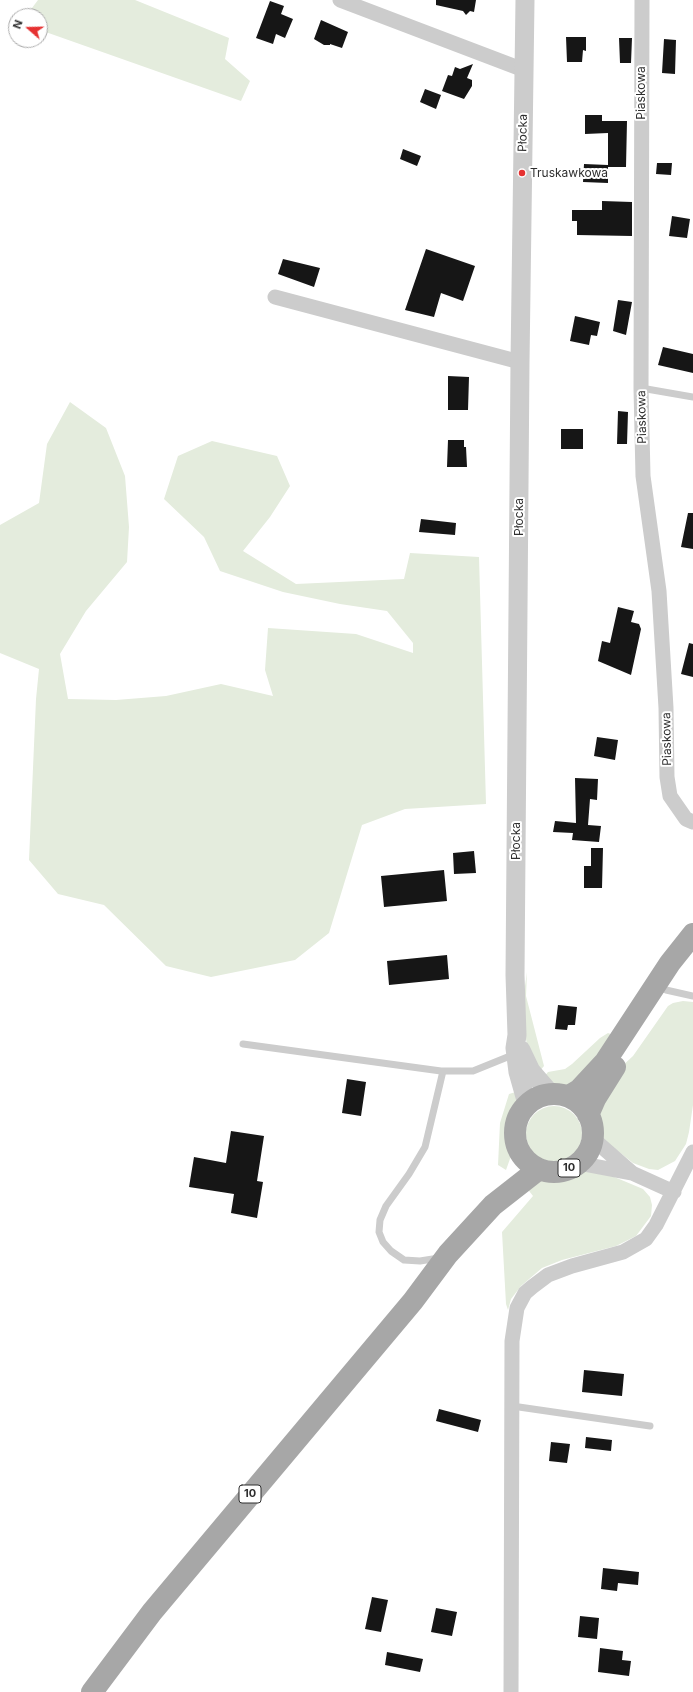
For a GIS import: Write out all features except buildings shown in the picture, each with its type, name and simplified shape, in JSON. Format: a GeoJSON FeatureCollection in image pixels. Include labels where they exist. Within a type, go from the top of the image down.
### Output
{"type":"FeatureCollection","features":[{"type":"Feature","properties":{"kind":"main road"},"geometry":{"type":"LineString","coordinates":[[539,1169],[521,1155],[516,1142],[515,1128],[518,1115],[527,1104],[535,1098],[560,1095],[579,1090],[605,1062],[670,963],[693,934]]}},
{"type":"Feature","properties":{"kind":"main road"},"geometry":{"type":"LineString","coordinates":[[588,1115],[606,1079],[666,990],[693,941]]}},
{"type":"Feature","properties":{"kind":"main road"},"geometry":{"type":"LineString","coordinates":[[560,1095],[582,1106],[588,1115],[592,1126],[592,1138]]}},
{"type":"Feature","properties":{"kind":"main road","name":"10"},"geometry":{"type":"LineString","coordinates":[[92,1692],[144,1621],[413,1301],[448,1254],[493,1205],[539,1169],[550,1172],[562,1171],[578,1163],[586,1154],[592,1138]]}},
{"type":"Feature","properties":{"kind":"main road","name":"10"},"geometry":{"type":"LineString","coordinates":[[493,1205],[521,1155]]}},
{"type":"Feature","properties":{"kind":"street"},"geometry":{"type":"LineString","coordinates":[[340,0],[524,70]]}},
{"type":"Feature","properties":{"kind":"street","name":"Płocka"},"geometry":{"type":"LineString","coordinates":[[525,0],[520,362],[515,975],[517,1035],[515,1054],[518,1072],[527,1104]]}},
{"type":"Feature","properties":{"kind":"street","name":"Piaskowa"},"geometry":{"type":"LineString","coordinates":[[642,0],[641,388],[643,476],[659,591],[666,708],[667,777],[670,796],[686,819],[693,822]]}},
{"type":"Feature","properties":{"kind":"street"},"geometry":{"type":"LineString","coordinates":[[275,297],[520,362]]}},
{"type":"Feature","properties":{"kind":"street","name":"Płocka"},"geometry":{"type":"LineString","coordinates":[[517,1035],[521,1051],[531,1071],[560,1095]]}},
{"type":"Feature","properties":{"kind":"street"},"geometry":{"type":"LineString","coordinates":[[592,1138],[632,1173]]}},
{"type":"Feature","properties":{"kind":"street"},"geometry":{"type":"LineString","coordinates":[[511,1692],[512,1406],[514,1323],[517,1308],[525,1293],[539,1280],[553,1273],[614,1255],[639,1244],[646,1239],[656,1226],[693,1152]]}},
{"type":"Feature","properties":{"kind":"street"},"geometry":{"type":"LineString","coordinates":[[578,1163],[632,1173],[674,1192]]}},
{"type":"Feature","properties":{"kind":"lane"},"geometry":{"type":"LineString","coordinates":[[641,388],[693,397]]}},
{"type":"Feature","properties":{"kind":"lane"},"geometry":{"type":"LineString","coordinates":[[666,990],[693,996]]}},
{"type":"Feature","properties":{"kind":"lane"},"geometry":{"type":"LineString","coordinates":[[243,1044],[443,1071],[473,1071],[515,1054]]}},
{"type":"Feature","properties":{"kind":"lane"},"geometry":{"type":"LineString","coordinates":[[443,1071],[425,1147],[395,1195],[386,1206],[380,1220],[379,1232],[383,1242],[390,1251],[404,1260],[435,1259],[448,1254]]}},
{"type":"Feature","properties":{"kind":"lane"},"geometry":{"type":"LineString","coordinates":[[512,1406],[650,1426]]}},
{"type":"Feature","properties":{"kind":"green space"},"geometry":{"type":"Polygon","coordinates":[[[38,0],[135,0],[229,38],[225,59],[250,81],[241,101],[48,33],[48,8],[32,8],[38,0]]]}},
{"type":"Feature","properties":{"kind":"green space"},"geometry":{"type":"Polygon","coordinates":[[[70,402],[106,428],[125,476],[129,527],[127,562],[86,611],[60,654],[68,699],[116,700],[166,696],[221,684],[273,696],[265,670],[268,628],[356,634],[413,653],[413,643],[387,611],[340,604],[283,592],[220,571],[204,537],[164,499],[178,456],[212,441],[277,456],[290,486],[270,517],[243,551],[296,584],[404,579],[410,553],[479,557],[486,804],[405,809],[362,825],[329,933],[295,960],[211,977],[166,966],[104,905],[58,894],[29,860],[36,699],[39,669],[0,653],[0,525],[39,503],[47,444],[70,402]]]}},
{"type":"Feature","properties":{"kind":"green space"},"geometry":{"type":"Polygon","coordinates":[[[527,972],[526,996],[544,1066],[539,1072],[527,1046],[525,1032],[524,993],[527,972]]]}},
{"type":"Feature","properties":{"kind":"green space"},"geometry":{"type":"Polygon","coordinates":[[[683,1001],[693,1002],[693,1105],[689,1132],[686,1144],[675,1161],[658,1170],[649,1169],[633,1163],[604,1140],[597,1111],[620,1068],[633,1056],[668,1006],[673,1003],[683,1001]]]}},
{"type":"Feature","properties":{"kind":"green space"},"geometry":{"type":"Polygon","coordinates":[[[608,1033],[613,1035],[615,1039],[568,1088],[553,1086],[543,1078],[548,1072],[565,1069],[600,1038],[608,1033]]]}},
{"type":"Feature","properties":{"kind":"green space"},"geometry":{"type":"Polygon","coordinates":[[[519,1091],[518,1102],[508,1128],[511,1156],[506,1170],[498,1165],[500,1123],[509,1094],[519,1091]]]}},
{"type":"Feature","properties":{"kind":"green space"},"geometry":{"type":"Polygon","coordinates":[[[548,1106],[560,1106],[570,1110],[578,1118],[582,1128],[582,1140],[578,1150],[570,1158],[560,1162],[548,1162],[538,1158],[530,1150],[526,1140],[526,1128],[530,1118],[538,1110],[548,1106]]]}},
{"type":"Feature","properties":{"kind":"green space"},"geometry":{"type":"Polygon","coordinates":[[[587,1170],[612,1176],[643,1189],[650,1197],[652,1205],[651,1216],[636,1236],[616,1246],[562,1260],[542,1268],[521,1286],[511,1299],[508,1310],[506,1304],[502,1232],[533,1196],[526,1187],[543,1179],[563,1179],[587,1170]]]}},
{"type":"Feature","properties":{"kind":"place","name":"Truskawkowa"},"geometry":{"type":"Point","coordinates":[522,173]}}]}
